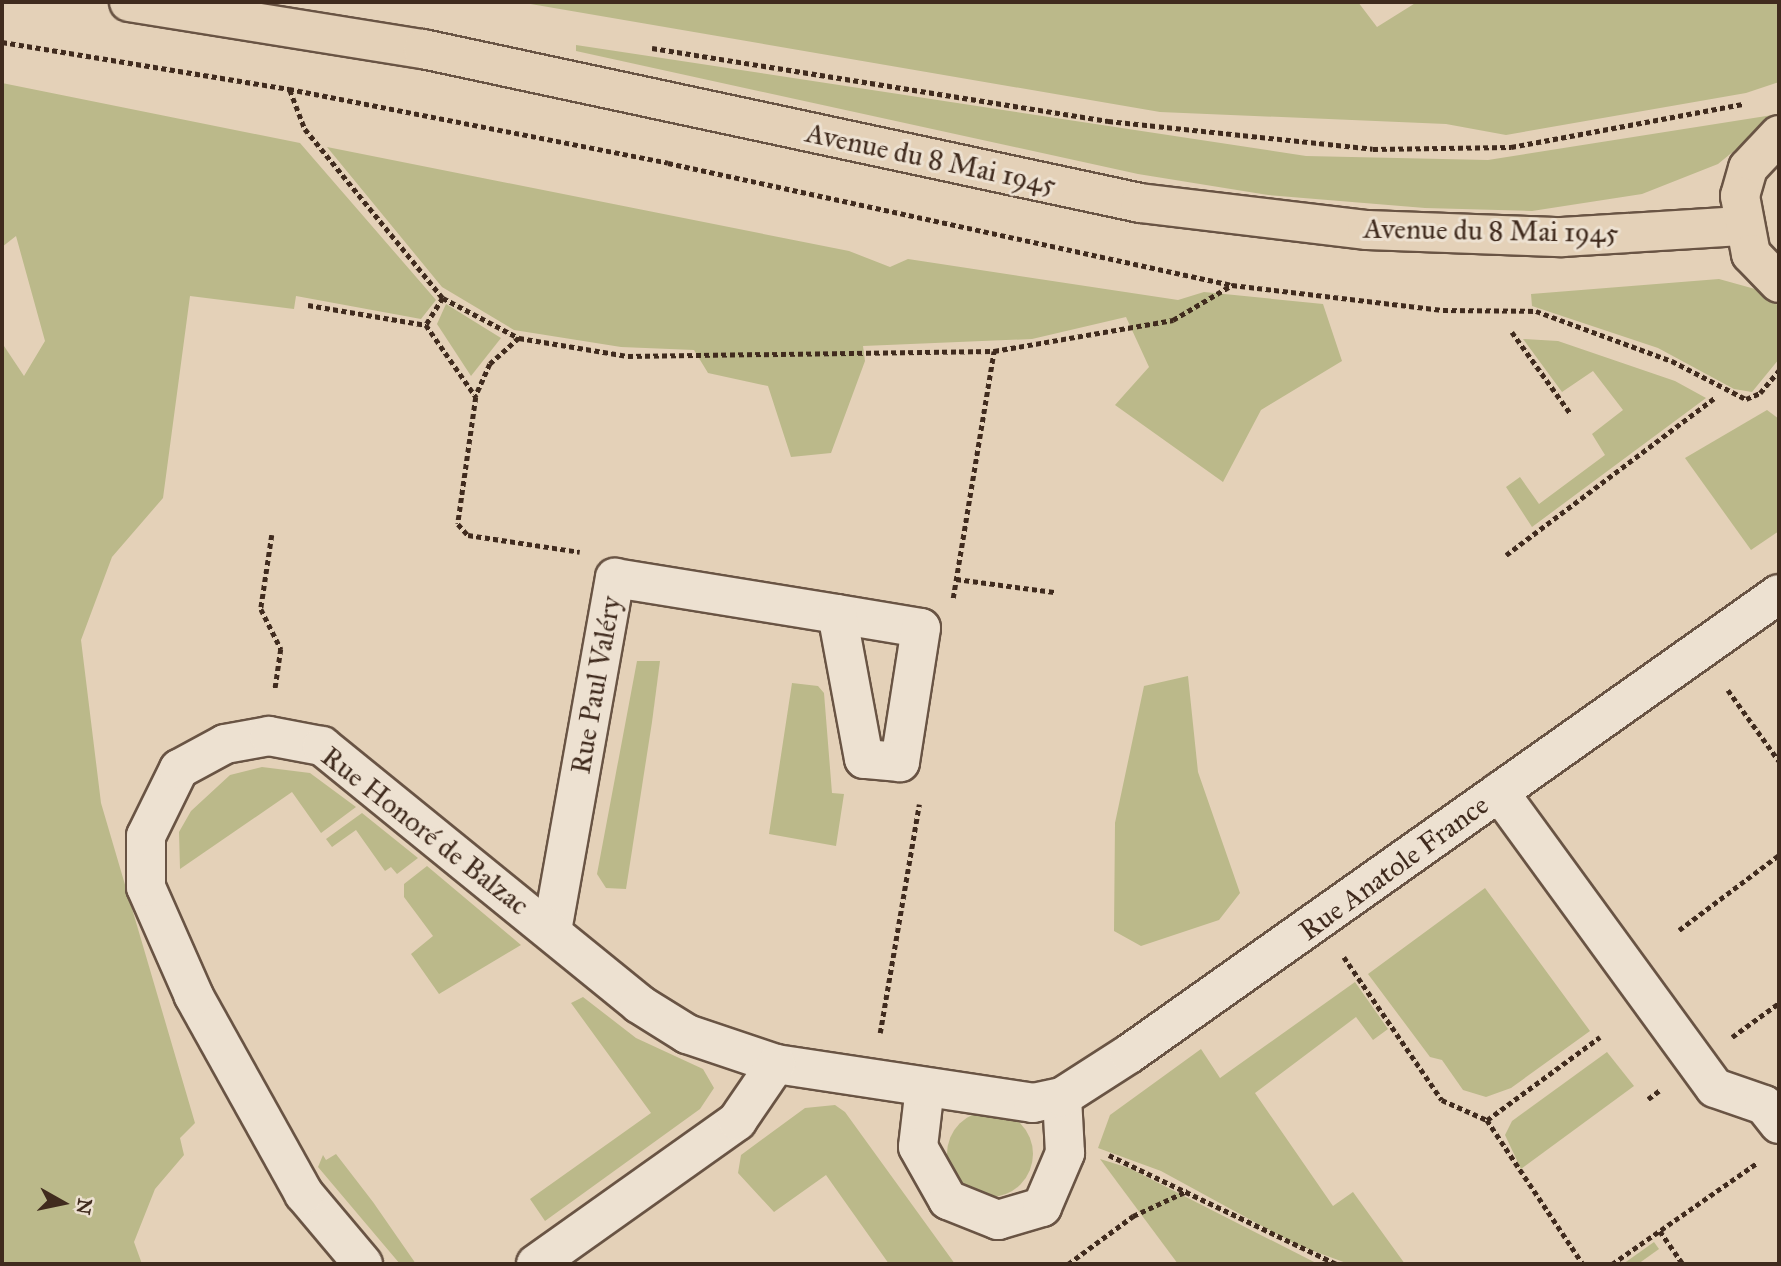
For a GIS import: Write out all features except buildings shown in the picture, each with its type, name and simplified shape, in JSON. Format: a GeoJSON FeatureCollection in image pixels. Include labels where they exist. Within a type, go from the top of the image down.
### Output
{"type":"FeatureCollection","features":[{"type":"Feature","properties":{"kind":"main road","name":"Avenue du 8 Mai 1945"},"geometry":{"type":"LineString","coordinates":[[129,2],[423,49],[1140,203],[1381,231],[1562,237],[1741,226]]}},
{"type":"Feature","properties":{"kind":"main road"},"geometry":{"type":"LineString","coordinates":[[1779,135],[1748,168],[1740,196],[1741,226],[1751,254],[1779,283]]}},
{"type":"Feature","properties":{"kind":"street","name":"Rue Paul Valéry"},"geometry":{"type":"LineString","coordinates":[[552,931],[615,578],[837,614]]}},
{"type":"Feature","properties":{"kind":"street"},"geometry":{"type":"LineString","coordinates":[[1499,792],[1779,594]]}},
{"type":"Feature","properties":{"kind":"street","name":"Rue Honoré de Balzac"},"geometry":{"type":"LineString","coordinates":[[363,1264],[304,1194],[194,996],[146,887],[146,836],[179,769],[225,744],[269,736],[322,746],[639,1004],[687,1034],[776,1064],[1033,1103],[1062,1097]]}},
{"type":"Feature","properties":{"kind":"street","name":"Rue Anatole France"},"geometry":{"type":"LineString","coordinates":[[1062,1097],[1319,922],[1499,792],[1709,1079],[1764,1105],[1779,1124]]}},
{"type":"Feature","properties":{"kind":"street"},"geometry":{"type":"LineString","coordinates":[[536,1264],[737,1121],[776,1064]]}},
{"type":"Feature","properties":{"kind":"street"},"geometry":{"type":"LineString","coordinates":[[925,1087],[918,1147],[948,1200],[998,1220],[1042,1207],[1065,1153],[1062,1097]]}},
{"type":"Feature","properties":{"kind":"path"},"geometry":{"type":"LineString","coordinates":[[2,43],[289,89],[1232,285],[1443,310],[1536,311],[1672,360],[1746,399],[1760,393],[1779,370]]}},
{"type":"Feature","properties":{"kind":"path","name":"Avenue du 8 Mai 1945"},"geometry":{"type":"LineString","coordinates":[[637,46],[1108,121],[1373,149],[1511,147],[1755,102]]}},
{"type":"Feature","properties":{"kind":"path"},"geometry":{"type":"LineString","coordinates":[[289,89],[305,129],[443,298],[519,338],[628,356],[994,351],[1173,320],[1232,285]]}},
{"type":"Feature","properties":{"kind":"path"},"geometry":{"type":"LineString","coordinates":[[426,325],[443,298]]}},
{"type":"Feature","properties":{"kind":"path"},"geometry":{"type":"LineString","coordinates":[[307,305],[426,325],[476,397]]}},
{"type":"Feature","properties":{"kind":"path"},"geometry":{"type":"LineString","coordinates":[[1511,332],[1571,414]]}},
{"type":"Feature","properties":{"kind":"path"},"geometry":{"type":"LineString","coordinates":[[519,338],[490,364],[476,397],[458,524],[468,535],[592,553],[615,578]]}},
{"type":"Feature","properties":{"kind":"path"},"geometry":{"type":"LineString","coordinates":[[1506,555],[1716,397]]}},
{"type":"Feature","properties":{"kind":"path"},"geometry":{"type":"LineString","coordinates":[[269,736],[281,649],[261,609],[272,535]]}},
{"type":"Feature","properties":{"kind":"path"},"geometry":{"type":"LineString","coordinates":[[956,579],[1054,592]]}},
{"type":"Feature","properties":{"kind":"path"},"geometry":{"type":"LineString","coordinates":[[1728,690],[1779,761]]}},
{"type":"Feature","properties":{"kind":"path"},"geometry":{"type":"LineString","coordinates":[[1679,930],[1779,855]]}},
{"type":"Feature","properties":{"kind":"path"},"geometry":{"type":"LineString","coordinates":[[1319,922],[1442,1100],[1488,1120],[1583,1264]]}},
{"type":"Feature","properties":{"kind":"path"},"geometry":{"type":"LineString","coordinates":[[1721,1045],[1779,1003]]}},
{"type":"Feature","properties":{"kind":"path"},"geometry":{"type":"LineString","coordinates":[[1488,1120],[1600,1037]]}},
{"type":"Feature","properties":{"kind":"path"},"geometry":{"type":"LineString","coordinates":[[1101,1155],[1150,1170],[1186,1191],[1337,1264]]}},
{"type":"Feature","properties":{"kind":"path"},"geometry":{"type":"LineString","coordinates":[[1612,1264],[1759,1162]]}},
{"type":"Feature","properties":{"kind":"path"},"geometry":{"type":"LineString","coordinates":[[1068,1264],[1133,1216],[1186,1191]]}},
{"type":"Feature","properties":{"kind":"path"},"geometry":{"type":"LineString","coordinates":[[1660,1231],[1683,1264]]}},
{"type":"Feature","properties":{"kind":"shaded area"},"geometry":{"type":"Polygon","coordinates":[[[519,2],[1358,2],[1377,27],[1417,2],[1779,2],[1779,82],[1746,93],[1506,135],[1446,124],[1160,112],[519,2]]]}},
{"type":"Feature","properties":{"kind":"shaded area"},"geometry":{"type":"Polygon","coordinates":[[[576,45],[1306,156],[1488,160],[1779,114],[1718,164],[1642,194],[1532,211],[1425,208],[1268,195],[1138,174],[576,51],[576,45]]]}},
{"type":"Feature","properties":{"kind":"shaded area"},"geometry":{"type":"Polygon","coordinates":[[[2,83],[300,143],[436,300],[421,319],[296,296],[294,309],[190,296],[163,498],[112,557],[81,640],[101,803],[195,1123],[180,1138],[184,1155],[155,1189],[134,1242],[142,1264],[2,1264],[2,343],[24,376],[45,341],[16,236],[2,247],[2,83]]]}},
{"type":"Feature","properties":{"kind":"shaded area"},"geometry":{"type":"Polygon","coordinates":[[[327,147],[849,251],[890,267],[908,259],[1178,300],[1204,292],[1323,304],[1342,361],[1261,410],[1223,482],[1115,405],[1149,367],[1126,317],[1032,339],[863,346],[865,361],[831,453],[791,457],[768,386],[708,373],[694,350],[621,347],[514,330],[442,287],[327,147]]]}},
{"type":"Feature","properties":{"kind":"shaded area"},"geometry":{"type":"Polygon","coordinates":[[[1719,279],[1755,289],[1779,306],[1779,359],[1752,392],[1734,389],[1658,348],[1532,306],[1531,294],[1719,279]]]}},
{"type":"Feature","properties":{"kind":"shaded area"},"geometry":{"type":"Polygon","coordinates":[[[446,304],[501,338],[471,376],[437,324],[446,304]]]}},
{"type":"Feature","properties":{"kind":"shaded area"},"geometry":{"type":"Polygon","coordinates":[[[1523,339],[1558,341],[1675,381],[1706,398],[1532,527],[1506,487],[1520,477],[1539,504],[1605,455],[1592,434],[1623,410],[1593,371],[1562,392],[1523,339]]]}},
{"type":"Feature","properties":{"kind":"shaded area"},"geometry":{"type":"Polygon","coordinates":[[[1767,410],[1779,419],[1779,531],[1751,550],[1685,458],[1767,410]]]}},
{"type":"Feature","properties":{"kind":"shaded area"},"geometry":{"type":"Polygon","coordinates":[[[637,661],[660,661],[652,722],[626,889],[606,888],[597,874],[637,661]]]}},
{"type":"Feature","properties":{"kind":"shaded area"},"geometry":{"type":"Polygon","coordinates":[[[1188,676],[1198,772],[1240,893],[1219,920],[1141,946],[1114,931],[1115,823],[1144,686],[1188,676]]]}},
{"type":"Feature","properties":{"kind":"shaded area"},"geometry":{"type":"Polygon","coordinates":[[[792,683],[818,686],[824,693],[832,793],[844,794],[836,846],[769,834],[792,683]]]}},
{"type":"Feature","properties":{"kind":"shaded area"},"geometry":{"type":"Polygon","coordinates":[[[262,767],[310,773],[356,807],[321,833],[292,792],[180,869],[179,832],[191,811],[230,775],[262,767]]]}},
{"type":"Feature","properties":{"kind":"shaded area"},"geometry":{"type":"Polygon","coordinates":[[[362,813],[418,858],[397,874],[391,867],[385,871],[356,830],[332,847],[326,839],[362,813]]]}},
{"type":"Feature","properties":{"kind":"shaded area"},"geometry":{"type":"Polygon","coordinates":[[[427,866],[521,945],[439,994],[411,954],[433,936],[404,897],[404,884],[427,866]]]}},
{"type":"Feature","properties":{"kind":"shaded area"},"geometry":{"type":"Polygon","coordinates":[[[1485,888],[1590,1031],[1511,1088],[1486,1097],[1463,1090],[1442,1060],[1430,1057],[1368,974],[1485,888]]]}},
{"type":"Feature","properties":{"kind":"shaded area"},"geometry":{"type":"Polygon","coordinates":[[[1355,982],[1388,1029],[1373,1040],[1356,1017],[1255,1093],[1333,1206],[1353,1192],[1405,1264],[1349,1264],[1297,1245],[1161,1171],[1098,1148],[1110,1115],[1201,1049],[1220,1078],[1355,982]]]}},
{"type":"Feature","properties":{"kind":"shaded area"},"geometry":{"type":"Polygon","coordinates":[[[583,997],[636,1038],[703,1069],[714,1088],[700,1109],[545,1221],[530,1199],[651,1113],[571,1003],[583,997]]]}},
{"type":"Feature","properties":{"kind":"shaded area"},"geometry":{"type":"Polygon","coordinates":[[[1607,1052],[1634,1086],[1521,1169],[1505,1135],[1512,1121],[1607,1052]]]}},
{"type":"Feature","properties":{"kind":"shaded area"},"geometry":{"type":"Polygon","coordinates":[[[835,1105],[845,1112],[955,1264],[889,1264],[826,1175],[774,1212],[738,1173],[741,1155],[805,1108],[835,1105]]]}},
{"type":"Feature","properties":{"kind":"shaded area"},"geometry":{"type":"Polygon","coordinates":[[[990,1111],[1014,1118],[1026,1130],[1033,1154],[1026,1178],[1014,1190],[990,1197],[966,1190],[954,1178],[947,1154],[954,1130],[966,1118],[990,1111]]]}},
{"type":"Feature","properties":{"kind":"shaded area"},"geometry":{"type":"Polygon","coordinates":[[[336,1154],[416,1264],[400,1264],[318,1167],[323,1155],[326,1160],[336,1154]]]}},
{"type":"Feature","properties":{"kind":"shaded area"},"geometry":{"type":"Polygon","coordinates":[[[1100,1159],[1129,1168],[1318,1264],[1178,1264],[1100,1159]]]}},
{"type":"Feature","properties":{"kind":"shaded area"},"geometry":{"type":"Polygon","coordinates":[[[1654,1242],[1659,1249],[1638,1264],[1623,1264],[1654,1242]]]}}]}
